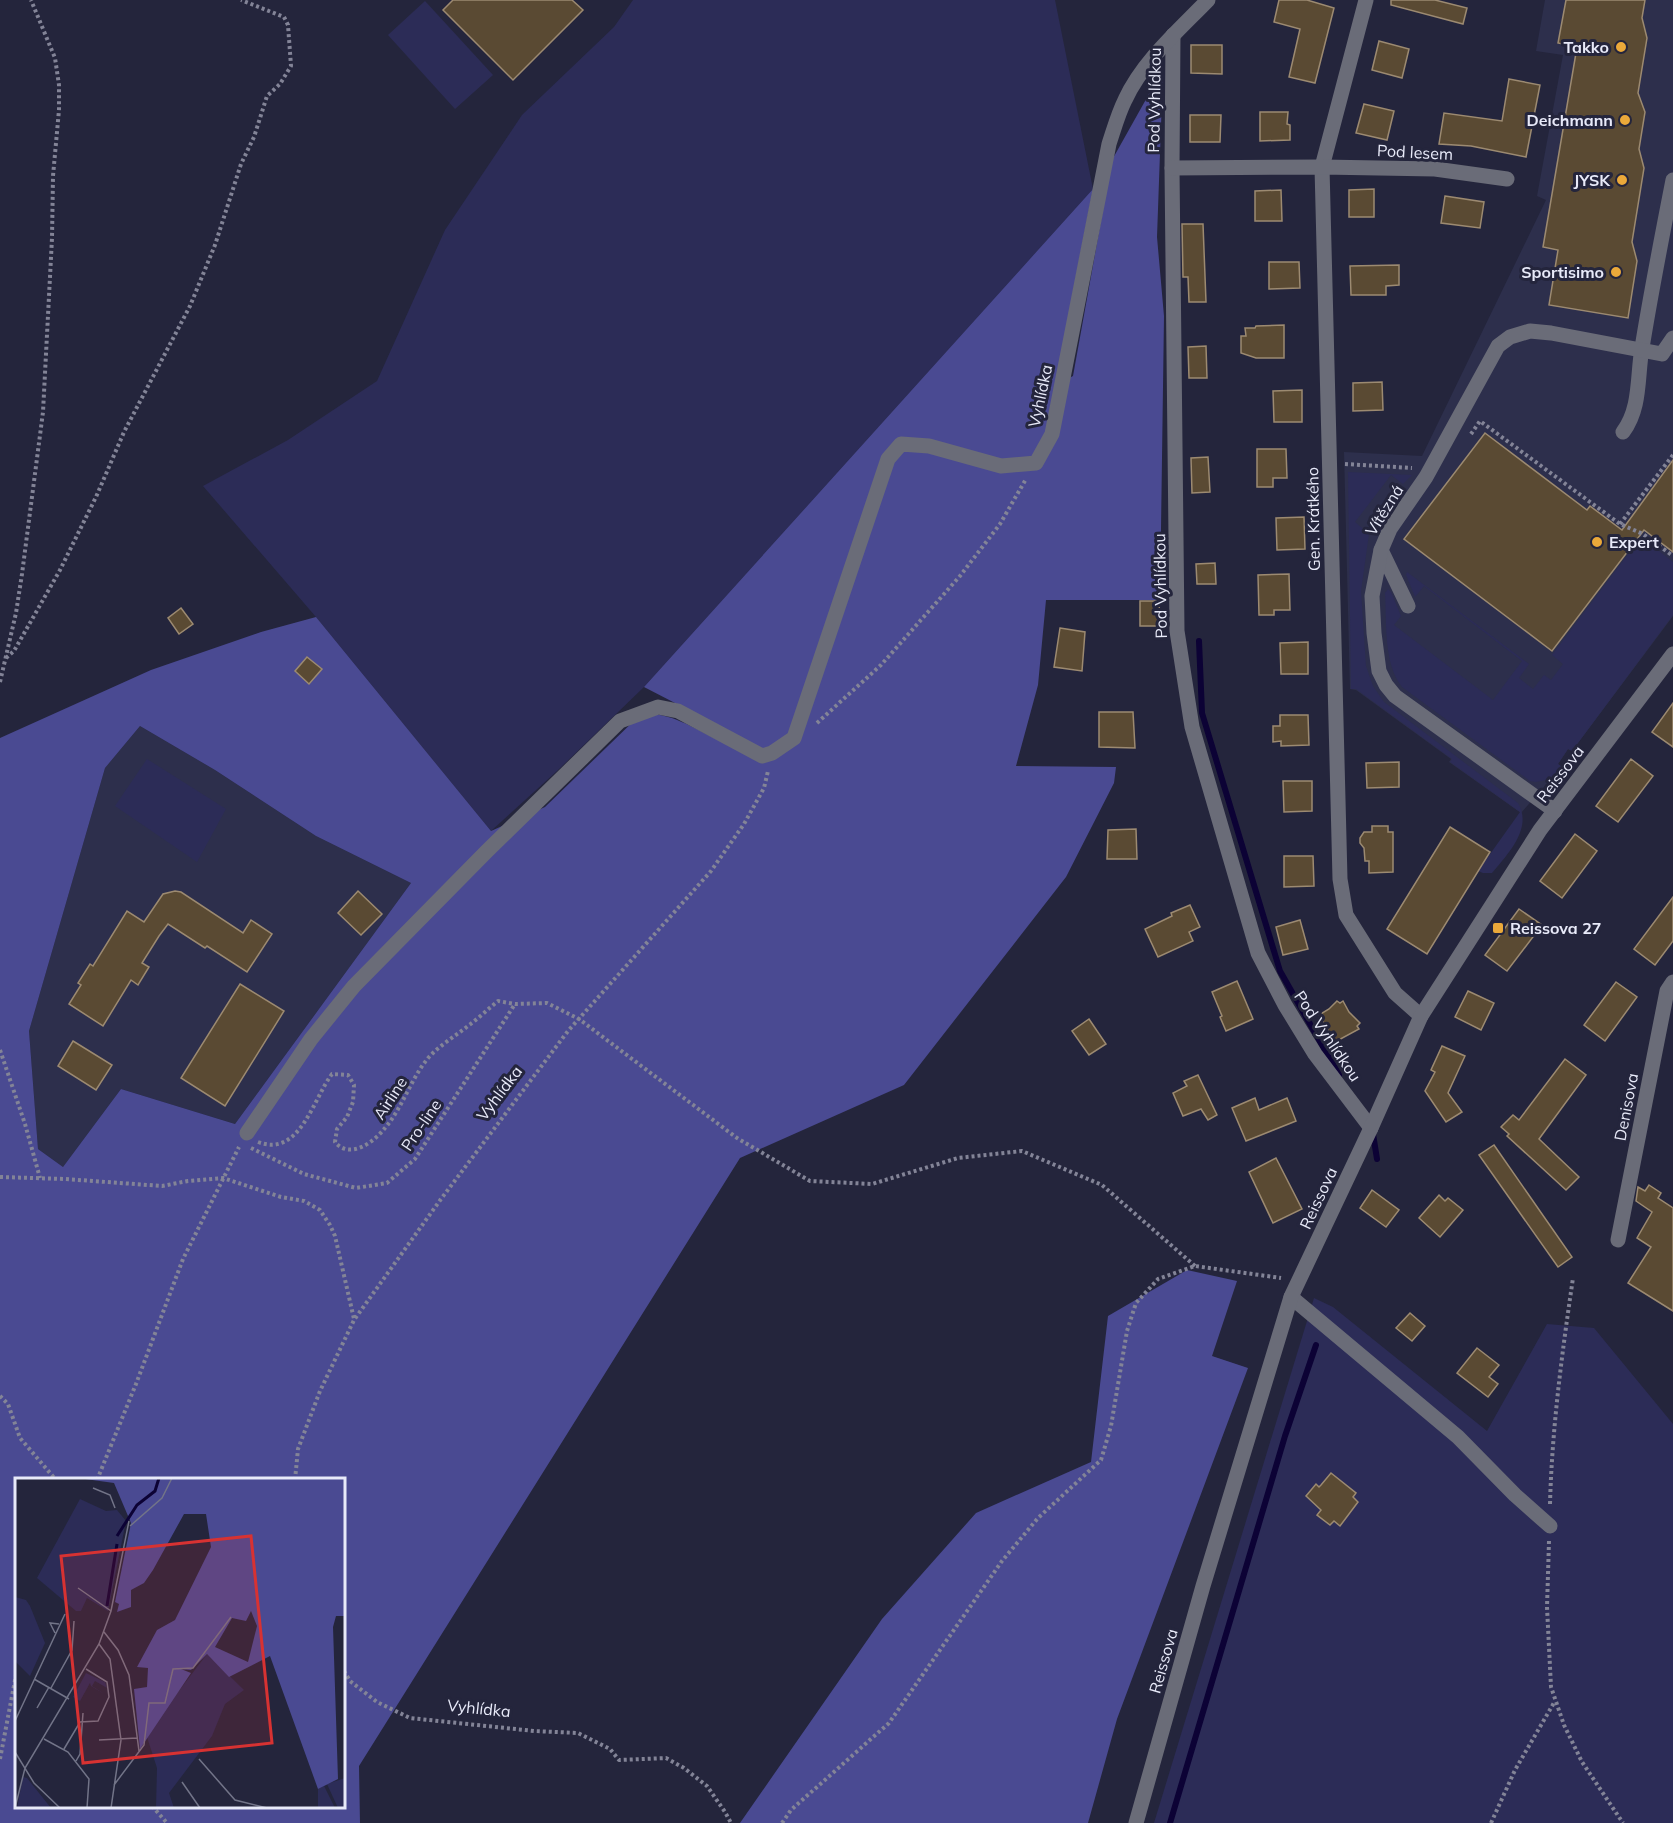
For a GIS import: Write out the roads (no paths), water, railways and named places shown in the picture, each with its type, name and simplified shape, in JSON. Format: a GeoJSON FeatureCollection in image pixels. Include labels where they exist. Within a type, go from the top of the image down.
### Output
{"type":"FeatureCollection","features":[{"type":"Feature","properties":{"kind":"street","name":"Vyhlídka"},"geometry":{"type":"LineString","coordinates":[[244,1138],[311,1039],[354,986],[487,850],[620,720],[658,707],[678,711],[762,756],[772,753],[794,738],[888,459],[901,444],[929,446],[1001,466],[1036,463],[1052,434],[1109,144],[1125,99],[1145,69],[1173,35],[1208,0]]}},
{"type":"Feature","properties":{"kind":"street","name":"Gen. Krátkého"},"geometry":{"type":"LineString","coordinates":[[1366,0],[1322,167],[1340,879],[1346,915],[1395,993],[1421,1016]]}},
{"type":"Feature","properties":{"kind":"street","name":"Pod Vyhlídkou"},"geometry":{"type":"LineString","coordinates":[[1173,35],[1176,631],[1192,727],[1258,953],[1285,1005],[1315,1054],[1371,1128]]}},
{"type":"Feature","properties":{"kind":"street","name":"Pod lesem"},"geometry":{"type":"LineString","coordinates":[[1172,168],[1435,169],[1507,178]]}},
{"type":"Feature","properties":{"kind":"street"},"geometry":{"type":"LineString","coordinates":[[1623,432],[1637,402],[1642,350],[1673,180]]}},
{"type":"Feature","properties":{"kind":"street","name":"Vítězná"},"geometry":{"type":"LineString","coordinates":[[1555,811],[1395,696],[1386,685],[1379,671],[1376,652],[1372,596],[1381,550],[1390,529],[1430,470],[1498,346],[1510,338],[1530,332],[1551,333],[1662,354],[1673,338]]}},
{"type":"Feature","properties":{"kind":"street"},"geometry":{"type":"LineString","coordinates":[[1381,550],[1408,606]]}},
{"type":"Feature","properties":{"kind":"street","name":"Reissova"},"geometry":{"type":"LineString","coordinates":[[1136,1823],[1203,1586],[1291,1297],[1421,1016],[1540,831],[1673,654]]}},
{"type":"Feature","properties":{"kind":"street","name":"Denisova"},"geometry":{"type":"LineString","coordinates":[[1618,1240],[1667,990],[1673,982]]}},
{"type":"Feature","properties":{"kind":"street"},"geometry":{"type":"LineString","coordinates":[[1291,1297],[1458,1437],[1550,1526]]}},
{"type":"Feature","properties":{"kind":"waterway"},"geometry":{"type":"LineString","coordinates":[[1199,641],[1202,713],[1280,971],[1339,1075]]}},
{"type":"Feature","properties":{"kind":"waterway"},"geometry":{"type":"LineString","coordinates":[[1373,1134],[1377,1159]]}},
{"type":"Feature","properties":{"kind":"waterway"},"geometry":{"type":"LineString","coordinates":[[1170,1823],[1285,1436],[1316,1345]]}},
{"type":"Feature","properties":{"kind":"place","name":"Takko"},"geometry":{"type":"Point","coordinates":[1621,47]}},
{"type":"Feature","properties":{"kind":"place","name":"Deichmann"},"geometry":{"type":"Point","coordinates":[1625,120]}},
{"type":"Feature","properties":{"kind":"place","name":"JYSK"},"geometry":{"type":"Point","coordinates":[1622,180]}},
{"type":"Feature","properties":{"kind":"place","name":"Sportisimo"},"geometry":{"type":"Point","coordinates":[1616,272]}},
{"type":"Feature","properties":{"kind":"place","name":"Expert"},"geometry":{"type":"Point","coordinates":[1597,542]}},
{"type":"Feature","properties":{"kind":"place","name":"Reissova 27"},"geometry":{"type":"Point","coordinates":[1498,928]}}]}
